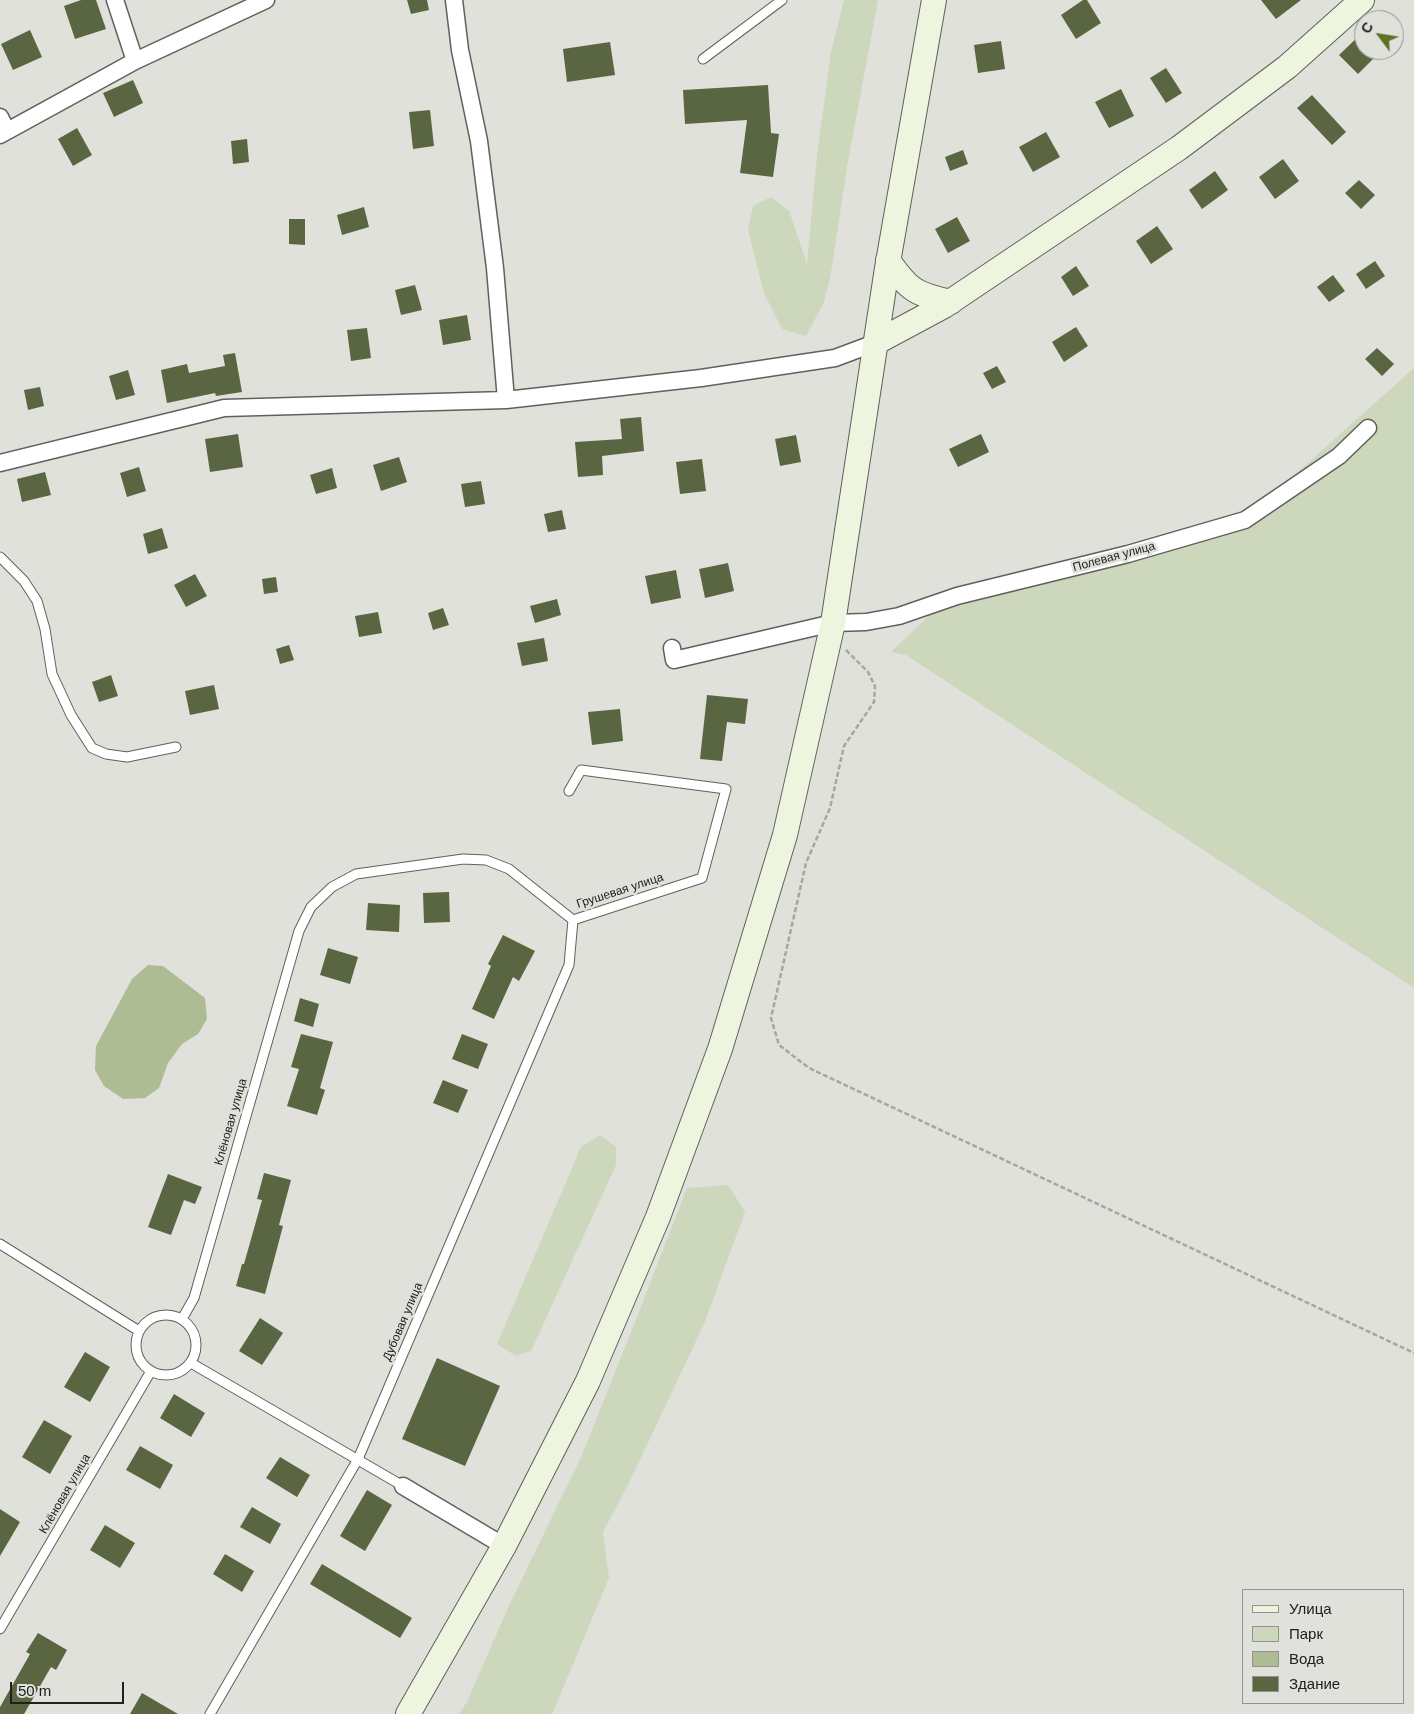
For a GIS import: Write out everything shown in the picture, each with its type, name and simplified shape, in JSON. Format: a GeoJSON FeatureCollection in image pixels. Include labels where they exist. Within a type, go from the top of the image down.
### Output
{"type":"FeatureCollection","features":[{"type":"Feature","properties":{"kind":"street"},"geometry":{"type":"LineString","coordinates":[[115,0],[135,61]]}},
{"type":"Feature","properties":{"kind":"street"},"geometry":{"type":"LineString","coordinates":[[2,128],[135,61],[266,0]]}},
{"type":"Feature","properties":{"kind":"street"},"geometry":{"type":"LineString","coordinates":[[454,0],[460,50],[479,141],[495,268],[506,400]]}},
{"type":"Feature","properties":{"kind":"street"},"geometry":{"type":"LineString","coordinates":[[408,1714],[504,1546],[588,1381],[658,1217],[720,1049],[785,836],[832,629],[888,260],[934,0]]}},
{"type":"Feature","properties":{"kind":"street"},"geometry":{"type":"LineString","coordinates":[[0,463],[224,408],[506,400],[701,378],[835,358],[875,343],[951,302],[1179,148],[1287,67],[1362,0]]}},
{"type":"Feature","properties":{"kind":"street"},"geometry":{"type":"LineString","coordinates":[[888,260],[903,282],[914,290],[928,297],[951,302]]}},
{"type":"Feature","properties":{"kind":"street","name":"Полевая улица"},"geometry":{"type":"LineString","coordinates":[[672,648],[674,660],[899,616],[957,596],[1128,554],[1245,520],[1339,456],[1368,428]]}},
{"type":"Feature","properties":{"kind":"street"},"geometry":{"type":"LineString","coordinates":[[403,1486],[504,1546]]}},
{"type":"Feature","properties":{"kind":"lane"},"geometry":{"type":"LineString","coordinates":[[703,59],[782,0]]}},
{"type":"Feature","properties":{"kind":"lane"},"geometry":{"type":"LineString","coordinates":[[0,557],[24,581],[37,600],[45,628],[52,674],[71,715],[92,748],[106,754],[127,757],[176,747]]}},
{"type":"Feature","properties":{"kind":"lane","name":"Грушевая улица"},"geometry":{"type":"LineString","coordinates":[[299,931],[311,907],[332,886],[356,874],[463,859],[486,860],[509,869],[574,920],[702,878],[726,789],[582,770],[569,791]]}},
{"type":"Feature","properties":{"kind":"lane","name":"Дубовая улица"},"geometry":{"type":"LineString","coordinates":[[210,1714],[358,1460],[569,965],[574,920]]}},
{"type":"Feature","properties":{"kind":"lane","name":"Клёновая улица"},"geometry":{"type":"LineString","coordinates":[[182,1319],[194,1298],[299,931]]}},
{"type":"Feature","properties":{"kind":"lane"},"geometry":{"type":"LineString","coordinates":[[0,1244],[139,1331]]}},
{"type":"Feature","properties":{"kind":"lane"},"geometry":{"type":"LineString","coordinates":[[170,1314],[182,1319],[191,1327],[196,1339],[196,1351],[191,1362],[183,1370],[172,1375],[161,1375],[151,1371],[142,1364],[137,1353],[136,1342],[139,1331],[147,1322],[158,1316],[170,1314]]}},
{"type":"Feature","properties":{"kind":"lane"},"geometry":{"type":"LineString","coordinates":[[191,1362],[403,1486]]}},
{"type":"Feature","properties":{"kind":"lane","name":"Клёновая улица"},"geometry":{"type":"LineString","coordinates":[[0,1629],[151,1371]]}},
{"type":"Feature","properties":{"kind":"path"},"geometry":{"type":"LineString","coordinates":[[832,629],[868,672],[875,686],[874,702],[844,746],[830,808],[806,864],[771,1018],[779,1045],[809,1068],[1414,1354]]}},
{"type":"Feature","properties":{"kind":"green space"},"geometry":{"type":"Polygon","coordinates":[[[844,0],[878,0],[847,167],[830,279],[824,302],[806,336],[782,329],[764,293],[748,229],[753,206],[771,197],[789,211],[807,264],[817,156],[831,52],[844,0]]]}},
{"type":"Feature","properties":{"kind":"green space"},"geometry":{"type":"Polygon","coordinates":[[[1414,368],[1414,988],[906,655],[891,652],[936,609],[1089,555],[1251,514],[1414,368]]]}},
{"type":"Feature","properties":{"kind":"green space"},"geometry":{"type":"Polygon","coordinates":[[[600,1135],[616,1147],[616,1165],[531,1351],[516,1356],[497,1344],[581,1147],[600,1135]]]}},
{"type":"Feature","properties":{"kind":"green space"},"geometry":{"type":"Polygon","coordinates":[[[728,1185],[745,1212],[704,1324],[628,1485],[603,1532],[609,1578],[553,1712],[551,1714],[459,1714],[467,1702],[507,1610],[582,1455],[687,1188],[728,1185]]]}},
{"type":"Feature","properties":{"kind":"water"},"geometry":{"type":"Polygon","coordinates":[[[148,965],[163,966],[205,998],[207,1019],[198,1034],[182,1044],[168,1063],[159,1088],[145,1098],[123,1099],[104,1086],[95,1070],[96,1046],[132,979],[148,965]]]}},
{"type":"Feature","properties":{"kind":"building"},"geometry":{"type":"Polygon","coordinates":[[[81,0],[96,0],[106,29],[75,39],[64,6],[81,0]]]}},
{"type":"Feature","properties":{"kind":"building"},"geometry":{"type":"Polygon","coordinates":[[[407,0],[427,0],[429,10],[411,14],[407,0]]]}},
{"type":"Feature","properties":{"kind":"building"},"geometry":{"type":"Polygon","coordinates":[[[1083,0],[1087,0],[1101,23],[1076,39],[1061,15],[1083,0]]]}},
{"type":"Feature","properties":{"kind":"building"},"geometry":{"type":"Polygon","coordinates":[[[1261,0],[1301,0],[1276,19],[1261,0]]]}},
{"type":"Feature","properties":{"kind":"building"},"geometry":{"type":"Polygon","coordinates":[[[30,30],[42,57],[13,70],[1,44],[30,30]]]}},
{"type":"Feature","properties":{"kind":"building"},"geometry":{"type":"Polygon","coordinates":[[[1001,41],[1005,69],[978,73],[974,45],[1001,41]]]}},
{"type":"Feature","properties":{"kind":"building"},"geometry":{"type":"Polygon","coordinates":[[[1354,41],[1354,60],[1372,60],[1358,74],[1339,55],[1354,41]]]}},
{"type":"Feature","properties":{"kind":"building"},"geometry":{"type":"Polygon","coordinates":[[[610,42],[615,75],[567,82],[563,49],[610,42]]]}},
{"type":"Feature","properties":{"kind":"building"},"geometry":{"type":"Polygon","coordinates":[[[1166,68],[1182,93],[1166,103],[1150,78],[1166,68]]]}},
{"type":"Feature","properties":{"kind":"building"},"geometry":{"type":"Polygon","coordinates":[[[133,80],[143,103],[114,117],[103,93],[133,80]]]}},
{"type":"Feature","properties":{"kind":"building"},"geometry":{"type":"Polygon","coordinates":[[[768,85],[771,133],[779,134],[773,177],[740,173],[747,120],[685,124],[683,90],[768,85]]]}},
{"type":"Feature","properties":{"kind":"building"},"geometry":{"type":"Polygon","coordinates":[[[1121,89],[1134,116],[1109,128],[1095,102],[1121,89]]]}},
{"type":"Feature","properties":{"kind":"building"},"geometry":{"type":"Polygon","coordinates":[[[1312,95],[1346,132],[1332,145],[1297,108],[1312,95]]]}},
{"type":"Feature","properties":{"kind":"building"},"geometry":{"type":"Polygon","coordinates":[[[430,110],[434,146],[413,149],[409,112],[430,110]]]}},
{"type":"Feature","properties":{"kind":"building"},"geometry":{"type":"Polygon","coordinates":[[[77,128],[92,155],[73,166],[58,139],[77,128]]]}},
{"type":"Feature","properties":{"kind":"building"},"geometry":{"type":"Polygon","coordinates":[[[1046,132],[1060,157],[1033,172],[1019,147],[1046,132]]]}},
{"type":"Feature","properties":{"kind":"building"},"geometry":{"type":"Polygon","coordinates":[[[247,139],[249,162],[233,164],[231,141],[247,139]]]}},
{"type":"Feature","properties":{"kind":"building"},"geometry":{"type":"Polygon","coordinates":[[[963,150],[968,164],[950,171],[945,157],[963,150]]]}},
{"type":"Feature","properties":{"kind":"building"},"geometry":{"type":"Polygon","coordinates":[[[1283,159],[1299,181],[1275,199],[1259,177],[1283,159]]]}},
{"type":"Feature","properties":{"kind":"building"},"geometry":{"type":"Polygon","coordinates":[[[1215,171],[1228,190],[1202,209],[1189,190],[1215,171]]]}},
{"type":"Feature","properties":{"kind":"building"},"geometry":{"type":"Polygon","coordinates":[[[1359,180],[1375,195],[1361,209],[1345,193],[1359,180]]]}},
{"type":"Feature","properties":{"kind":"building"},"geometry":{"type":"Polygon","coordinates":[[[364,207],[369,227],[342,235],[337,215],[364,207]]]}},
{"type":"Feature","properties":{"kind":"building"},"geometry":{"type":"Polygon","coordinates":[[[957,217],[970,241],[948,253],[935,229],[957,217]]]}},
{"type":"Feature","properties":{"kind":"building"},"geometry":{"type":"Polygon","coordinates":[[[289,219],[305,219],[305,245],[289,244],[289,219]]]}},
{"type":"Feature","properties":{"kind":"building"},"geometry":{"type":"Polygon","coordinates":[[[1157,226],[1173,249],[1151,264],[1136,241],[1157,226]]]}},
{"type":"Feature","properties":{"kind":"building"},"geometry":{"type":"Polygon","coordinates":[[[1375,261],[1385,276],[1366,289],[1356,274],[1375,261]]]}},
{"type":"Feature","properties":{"kind":"building"},"geometry":{"type":"Polygon","coordinates":[[[1076,266],[1089,286],[1073,296],[1061,277],[1076,266]]]}},
{"type":"Feature","properties":{"kind":"building"},"geometry":{"type":"Polygon","coordinates":[[[1333,275],[1345,291],[1329,302],[1317,287],[1333,275]]]}},
{"type":"Feature","properties":{"kind":"building"},"geometry":{"type":"Polygon","coordinates":[[[415,285],[422,310],[401,315],[395,290],[415,285]]]}},
{"type":"Feature","properties":{"kind":"building"},"geometry":{"type":"Polygon","coordinates":[[[467,315],[471,340],[443,345],[439,320],[467,315]]]}},
{"type":"Feature","properties":{"kind":"building"},"geometry":{"type":"Polygon","coordinates":[[[1076,327],[1088,346],[1064,362],[1052,342],[1076,327]]]}},
{"type":"Feature","properties":{"kind":"building"},"geometry":{"type":"Polygon","coordinates":[[[367,328],[371,358],[351,361],[347,330],[367,328]]]}},
{"type":"Feature","properties":{"kind":"building"},"geometry":{"type":"Polygon","coordinates":[[[1377,348],[1394,364],[1382,376],[1365,359],[1377,348]]]}},
{"type":"Feature","properties":{"kind":"building"},"geometry":{"type":"Polygon","coordinates":[[[235,353],[242,392],[216,396],[215,393],[167,403],[161,370],[187,364],[189,373],[225,366],[223,355],[235,353]]]}},
{"type":"Feature","properties":{"kind":"building"},"geometry":{"type":"Polygon","coordinates":[[[997,366],[1006,382],[992,389],[983,373],[997,366]]]}},
{"type":"Feature","properties":{"kind":"building"},"geometry":{"type":"Polygon","coordinates":[[[128,370],[135,395],[116,400],[109,376],[128,370]]]}},
{"type":"Feature","properties":{"kind":"building"},"geometry":{"type":"Polygon","coordinates":[[[40,387],[44,406],[28,410],[24,390],[40,387]]]}},
{"type":"Feature","properties":{"kind":"building"},"geometry":{"type":"Polygon","coordinates":[[[641,417],[644,451],[602,456],[603,475],[578,477],[575,442],[622,439],[620,419],[641,417]]]}},
{"type":"Feature","properties":{"kind":"building"},"geometry":{"type":"Polygon","coordinates":[[[238,434],[243,467],[210,472],[205,439],[238,434]]]}},
{"type":"Feature","properties":{"kind":"building"},"geometry":{"type":"Polygon","coordinates":[[[981,434],[989,452],[958,467],[949,449],[981,434]]]}},
{"type":"Feature","properties":{"kind":"building"},"geometry":{"type":"Polygon","coordinates":[[[796,435],[801,462],[780,466],[775,439],[796,435]]]}},
{"type":"Feature","properties":{"kind":"building"},"geometry":{"type":"Polygon","coordinates":[[[399,457],[407,482],[381,491],[373,465],[399,457]]]}},
{"type":"Feature","properties":{"kind":"building"},"geometry":{"type":"Polygon","coordinates":[[[702,459],[706,491],[680,494],[676,462],[702,459]]]}},
{"type":"Feature","properties":{"kind":"building"},"geometry":{"type":"Polygon","coordinates":[[[139,467],[146,491],[127,497],[120,473],[139,467]]]}},
{"type":"Feature","properties":{"kind":"building"},"geometry":{"type":"Polygon","coordinates":[[[332,468],[337,488],[316,494],[310,475],[332,468]]]}},
{"type":"Feature","properties":{"kind":"building"},"geometry":{"type":"Polygon","coordinates":[[[45,472],[51,495],[22,502],[17,479],[45,472]]]}},
{"type":"Feature","properties":{"kind":"building"},"geometry":{"type":"Polygon","coordinates":[[[481,481],[485,504],[465,507],[461,484],[481,481]]]}},
{"type":"Feature","properties":{"kind":"building"},"geometry":{"type":"Polygon","coordinates":[[[562,510],[566,529],[548,532],[544,514],[562,510]]]}},
{"type":"Feature","properties":{"kind":"building"},"geometry":{"type":"Polygon","coordinates":[[[162,528],[168,548],[148,554],[143,534],[162,528]]]}},
{"type":"Feature","properties":{"kind":"building"},"geometry":{"type":"Polygon","coordinates":[[[728,563],[734,591],[705,598],[699,569],[728,563]]]}},
{"type":"Feature","properties":{"kind":"building"},"geometry":{"type":"Polygon","coordinates":[[[676,570],[681,598],[651,604],[645,576],[676,570]]]}},
{"type":"Feature","properties":{"kind":"building"},"geometry":{"type":"Polygon","coordinates":[[[195,574],[207,596],[186,607],[174,585],[195,574]]]}},
{"type":"Feature","properties":{"kind":"building"},"geometry":{"type":"Polygon","coordinates":[[[276,577],[278,592],[264,594],[262,579],[276,577]]]}},
{"type":"Feature","properties":{"kind":"building"},"geometry":{"type":"Polygon","coordinates":[[[557,599],[561,615],[535,623],[530,606],[557,599]]]}},
{"type":"Feature","properties":{"kind":"building"},"geometry":{"type":"Polygon","coordinates":[[[443,608],[449,625],[433,630],[428,613],[443,608]]]}},
{"type":"Feature","properties":{"kind":"building"},"geometry":{"type":"Polygon","coordinates":[[[378,612],[382,633],[359,637],[355,616],[378,612]]]}},
{"type":"Feature","properties":{"kind":"building"},"geometry":{"type":"Polygon","coordinates":[[[544,638],[548,661],[522,666],[517,643],[544,638]]]}},
{"type":"Feature","properties":{"kind":"building"},"geometry":{"type":"Polygon","coordinates":[[[289,645],[294,660],[280,664],[276,649],[289,645]]]}},
{"type":"Feature","properties":{"kind":"building"},"geometry":{"type":"Polygon","coordinates":[[[111,675],[118,696],[99,702],[92,682],[111,675]]]}},
{"type":"Feature","properties":{"kind":"building"},"geometry":{"type":"Polygon","coordinates":[[[214,685],[219,709],[190,715],[185,691],[214,685]]]}},
{"type":"Feature","properties":{"kind":"building"},"geometry":{"type":"Polygon","coordinates":[[[707,695],[748,699],[745,724],[727,722],[722,761],[700,759],[707,695]]]}},
{"type":"Feature","properties":{"kind":"building"},"geometry":{"type":"Polygon","coordinates":[[[620,709],[623,741],[592,745],[588,712],[620,709]]]}},
{"type":"Feature","properties":{"kind":"building"},"geometry":{"type":"Polygon","coordinates":[[[449,892],[450,922],[424,923],[423,893],[449,892]]]}},
{"type":"Feature","properties":{"kind":"building"},"geometry":{"type":"Polygon","coordinates":[[[368,903],[400,905],[399,932],[366,930],[368,903]]]}},
{"type":"Feature","properties":{"kind":"building"},"geometry":{"type":"Polygon","coordinates":[[[503,935],[535,951],[519,981],[513,977],[494,1019],[472,1009],[491,966],[488,964],[503,935]]]}},
{"type":"Feature","properties":{"kind":"building"},"geometry":{"type":"Polygon","coordinates":[[[328,948],[358,957],[350,984],[320,975],[328,948]]]}},
{"type":"Feature","properties":{"kind":"building"},"geometry":{"type":"Polygon","coordinates":[[[300,998],[319,1004],[313,1027],[294,1021],[300,998]]]}},
{"type":"Feature","properties":{"kind":"building"},"geometry":{"type":"Polygon","coordinates":[[[301,1034],[333,1042],[320,1088],[325,1090],[317,1115],[287,1106],[299,1069],[291,1067],[301,1034]]]}},
{"type":"Feature","properties":{"kind":"building"},"geometry":{"type":"Polygon","coordinates":[[[462,1034],[488,1044],[478,1069],[452,1059],[462,1034]]]}},
{"type":"Feature","properties":{"kind":"building"},"geometry":{"type":"Polygon","coordinates":[[[443,1080],[468,1090],[458,1113],[433,1103],[443,1080]]]}},
{"type":"Feature","properties":{"kind":"building"},"geometry":{"type":"Polygon","coordinates":[[[264,1173],[291,1180],[279,1225],[283,1226],[265,1294],[236,1286],[262,1200],[257,1199],[264,1173]]]}},
{"type":"Feature","properties":{"kind":"building"},"geometry":{"type":"Polygon","coordinates":[[[168,1174],[202,1187],[195,1204],[184,1200],[171,1235],[148,1227],[168,1174]]]}},
{"type":"Feature","properties":{"kind":"building"},"geometry":{"type":"Polygon","coordinates":[[[260,1318],[283,1333],[262,1365],[239,1351],[260,1318]]]}},
{"type":"Feature","properties":{"kind":"building"},"geometry":{"type":"Polygon","coordinates":[[[85,1352],[110,1367],[90,1402],[64,1387],[85,1352]]]}},
{"type":"Feature","properties":{"kind":"building"},"geometry":{"type":"Polygon","coordinates":[[[437,1358],[500,1386],[465,1466],[402,1439],[437,1358]]]}},
{"type":"Feature","properties":{"kind":"building"},"geometry":{"type":"Polygon","coordinates":[[[174,1394],[205,1413],[191,1437],[160,1418],[174,1394]]]}},
{"type":"Feature","properties":{"kind":"building"},"geometry":{"type":"Polygon","coordinates":[[[44,1420],[72,1436],[50,1474],[22,1457],[44,1420]]]}},
{"type":"Feature","properties":{"kind":"building"},"geometry":{"type":"Polygon","coordinates":[[[140,1446],[173,1465],[160,1489],[126,1470],[140,1446]]]}},
{"type":"Feature","properties":{"kind":"building"},"geometry":{"type":"Polygon","coordinates":[[[280,1457],[310,1475],[297,1497],[266,1478],[280,1457]]]}},
{"type":"Feature","properties":{"kind":"building"},"geometry":{"type":"Polygon","coordinates":[[[367,1490],[392,1505],[365,1551],[340,1536],[367,1490]]]}},
{"type":"Feature","properties":{"kind":"building"},"geometry":{"type":"Polygon","coordinates":[[[252,1507],[281,1524],[270,1544],[240,1527],[252,1507]]]}},
{"type":"Feature","properties":{"kind":"building"},"geometry":{"type":"Polygon","coordinates":[[[0,1509],[20,1522],[0,1556],[0,1509]]]}},
{"type":"Feature","properties":{"kind":"building"},"geometry":{"type":"Polygon","coordinates":[[[105,1525],[135,1543],[120,1568],[90,1550],[105,1525]]]}},
{"type":"Feature","properties":{"kind":"building"},"geometry":{"type":"Polygon","coordinates":[[[225,1554],[254,1571],[242,1592],[213,1574],[225,1554]]]}},
{"type":"Feature","properties":{"kind":"building"},"geometry":{"type":"Polygon","coordinates":[[[322,1564],[412,1618],[400,1638],[310,1584],[322,1564]]]}},
{"type":"Feature","properties":{"kind":"building"},"geometry":{"type":"Polygon","coordinates":[[[38,1633],[67,1650],[56,1670],[51,1667],[24,1714],[0,1714],[0,1707],[30,1654],[26,1652],[38,1633]]]}},
{"type":"Feature","properties":{"kind":"building"},"geometry":{"type":"Polygon","coordinates":[[[142,1693],[178,1714],[130,1714],[142,1693]]]}}]}
